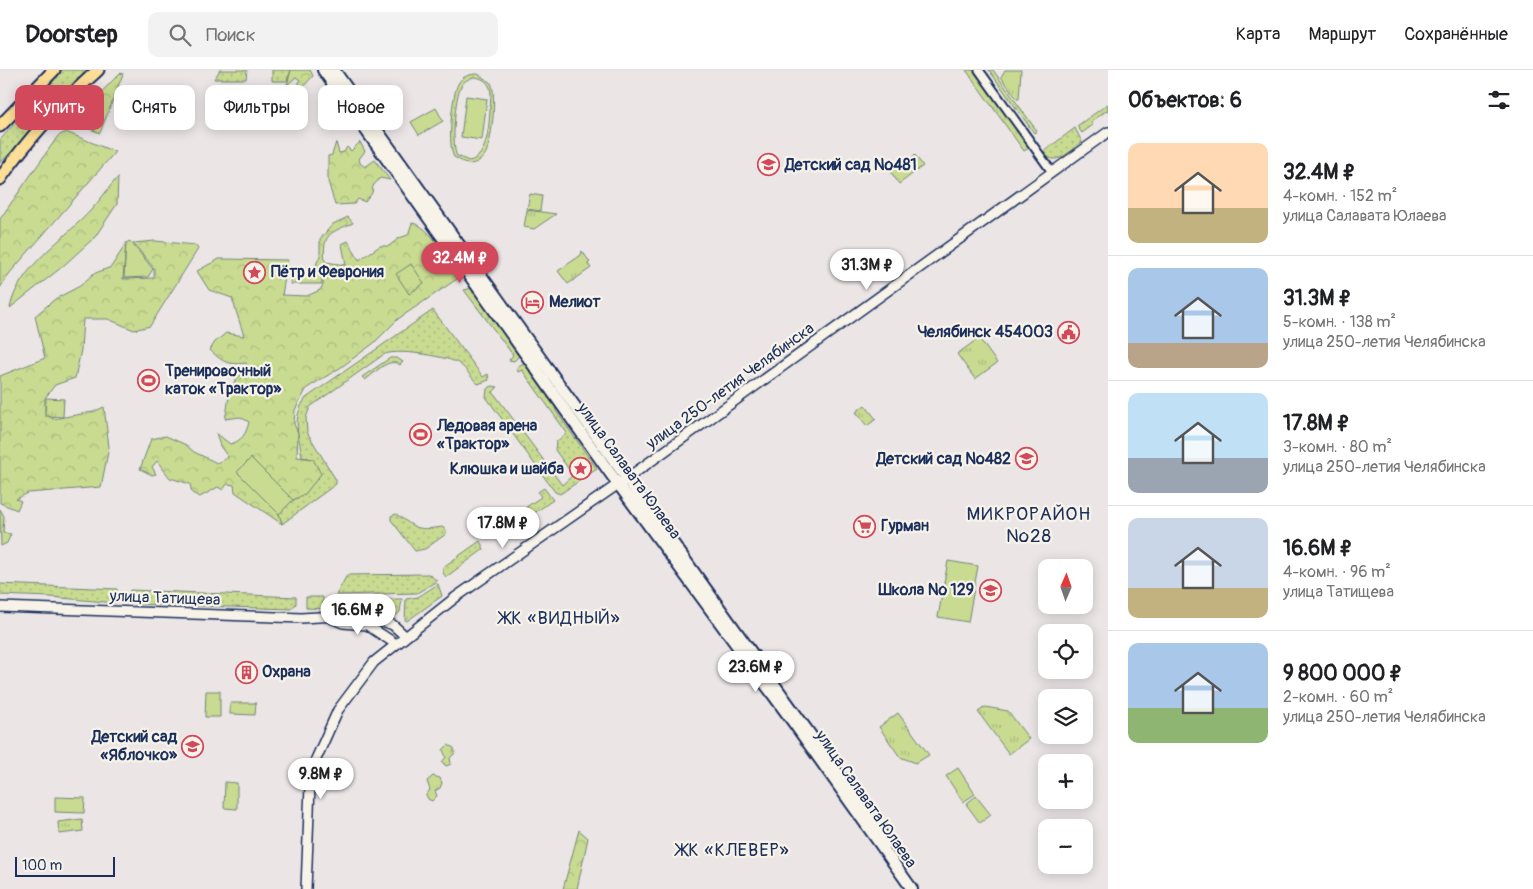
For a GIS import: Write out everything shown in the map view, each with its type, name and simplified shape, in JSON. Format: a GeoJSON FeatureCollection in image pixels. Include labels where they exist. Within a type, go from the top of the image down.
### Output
{"type":"FeatureCollection","features":[{"type":"Feature","properties":{"kind":"main road"},"geometry":{"type":"LineString","coordinates":[[0,126],[54,70]]}},
{"type":"Feature","properties":{"kind":"main road"},"geometry":{"type":"LineString","coordinates":[[0,179],[17,154],[55,110],[98,70]]}},
{"type":"Feature","properties":{"kind":"main road","name":"улица Салавата Юлаева"},"geometry":{"type":"LineString","coordinates":[[323,70],[920,889]]}},
{"type":"Feature","properties":{"kind":"main road","name":"улица Салавата Юлаева"},"geometry":{"type":"LineString","coordinates":[[334,70],[622,481],[912,889]]}},
{"type":"Feature","properties":{"kind":"street"},"geometry":{"type":"LineString","coordinates":[[979,70],[1052,172]]}},
{"type":"Feature","properties":{"kind":"street","name":"улица 250-летия Челябинска"},"geometry":{"type":"LineString","coordinates":[[306,889],[310,786],[316,759],[338,710],[374,662],[456,597],[622,481],[1108,132]]}},
{"type":"Feature","properties":{"kind":"street","name":"улица Татищева"},"geometry":{"type":"LineString","coordinates":[[0,607],[292,617],[369,616],[393,625],[405,636]]}},
{"type":"Feature","properties":{"kind":"street","name":"улица Татищева"},"geometry":{"type":"LineString","coordinates":[[329,616],[342,623],[367,625],[396,644]]}},
{"type":"Feature","properties":{"kind":"green space"},"geometry":{"type":"Polygon","coordinates":[[[62,70],[93,70],[78,85],[49,85],[62,70]]]}},
{"type":"Feature","properties":{"kind":"green space"},"geometry":{"type":"Polygon","coordinates":[[[220,70],[247,70],[246,79],[214,79],[220,70]]]}},
{"type":"Feature","properties":{"kind":"green space"},"geometry":{"type":"Polygon","coordinates":[[[272,70],[291,70],[287,81],[272,81],[272,70]]]}},
{"type":"Feature","properties":{"kind":"green space"},"geometry":{"type":"Polygon","coordinates":[[[291,70],[310,70],[313,76],[305,85],[298,85],[300,80],[296,77],[287,85],[291,70]]]}},
{"type":"Feature","properties":{"kind":"green space"},"geometry":{"type":"Polygon","coordinates":[[[966,70],[973,70],[1029,148],[1024,151],[966,70]]]}},
{"type":"Feature","properties":{"kind":"green space"},"geometry":{"type":"Polygon","coordinates":[[[989,70],[993,70],[1037,131],[1034,133],[989,70]]]}},
{"type":"Feature","properties":{"kind":"green space"},"geometry":{"type":"Polygon","coordinates":[[[1005,70],[1021,70],[1019,99],[1017,99],[1001,77],[1005,70]]]}},
{"type":"Feature","properties":{"kind":"green space"},"geometry":{"type":"Polygon","coordinates":[[[120,73],[123,74],[119,85],[114,85],[114,97],[104,123],[104,89],[120,73]]]}},
{"type":"Feature","properties":{"kind":"green space"},"geometry":{"type":"Polygon","coordinates":[[[478,74],[491,83],[493,89],[493,120],[487,151],[481,160],[467,164],[454,157],[451,142],[451,120],[458,84],[464,77],[478,74]],[[474,77],[462,84],[456,110],[455,151],[457,156],[469,161],[476,158],[481,152],[488,134],[491,91],[487,82],[474,77]]]}},
{"type":"Feature","properties":{"kind":"green space"},"geometry":{"type":"Polygon","coordinates":[[[466,96],[487,99],[482,140],[461,137],[466,96]]]}},
{"type":"Feature","properties":{"kind":"green space"},"geometry":{"type":"Polygon","coordinates":[[[1108,104],[1108,113],[1106,111],[1091,122],[1093,125],[1082,133],[1077,126],[1108,104]]]}},
{"type":"Feature","properties":{"kind":"green space"},"geometry":{"type":"Polygon","coordinates":[[[436,108],[443,121],[419,135],[411,122],[436,108]]]}},
{"type":"Feature","properties":{"kind":"green space"},"geometry":{"type":"Polygon","coordinates":[[[15,123],[15,130],[33,130],[0,163],[0,140],[15,123]]]}},
{"type":"Feature","properties":{"kind":"green space"},"geometry":{"type":"Polygon","coordinates":[[[1075,128],[1082,142],[1068,154],[1052,159],[1043,152],[1075,128]]]}},
{"type":"Feature","properties":{"kind":"green space"},"geometry":{"type":"Polygon","coordinates":[[[66,132],[115,152],[9,274],[0,288],[0,219],[58,136],[66,132]]]}},
{"type":"Feature","properties":{"kind":"green space"},"geometry":{"type":"Polygon","coordinates":[[[336,142],[339,153],[344,152],[347,147],[351,151],[360,142],[365,151],[359,159],[360,163],[365,167],[375,160],[390,180],[380,178],[373,186],[372,193],[365,202],[358,199],[354,204],[335,205],[328,181],[328,156],[332,155],[336,142]]]}},
{"type":"Feature","properties":{"kind":"green space"},"geometry":{"type":"Polygon","coordinates":[[[915,155],[923,166],[899,184],[891,172],[915,155]]]}},
{"type":"Feature","properties":{"kind":"green space"},"geometry":{"type":"Polygon","coordinates":[[[118,177],[117,204],[95,237],[62,267],[10,308],[22,279],[44,254],[92,209],[118,177]]]}},
{"type":"Feature","properties":{"kind":"green space"},"geometry":{"type":"Polygon","coordinates":[[[530,194],[542,196],[540,211],[527,209],[530,194]]]}},
{"type":"Feature","properties":{"kind":"green space"},"geometry":{"type":"Polygon","coordinates":[[[527,210],[556,214],[534,229],[524,227],[527,210]]]}},
{"type":"Feature","properties":{"kind":"green space"},"geometry":{"type":"Polygon","coordinates":[[[348,217],[353,223],[333,232],[326,240],[325,262],[346,265],[342,244],[348,241],[359,260],[380,246],[389,246],[399,238],[408,235],[412,223],[426,230],[460,277],[398,319],[374,343],[340,368],[307,388],[295,410],[294,424],[298,433],[297,457],[313,459],[321,474],[305,494],[293,500],[251,458],[237,472],[279,514],[282,524],[235,492],[234,485],[227,484],[223,490],[218,487],[200,497],[192,493],[190,484],[170,478],[157,461],[152,467],[156,474],[152,475],[140,469],[151,439],[166,436],[217,463],[228,457],[220,446],[216,433],[230,444],[240,439],[248,426],[249,422],[240,417],[225,419],[230,390],[235,381],[248,368],[246,363],[235,364],[226,362],[210,350],[215,342],[226,333],[244,336],[232,298],[209,290],[197,271],[219,259],[288,260],[282,295],[307,296],[320,290],[323,285],[323,268],[315,267],[320,256],[320,239],[333,224],[348,217]]]}},
{"type":"Feature","properties":{"kind":"green space"},"geometry":{"type":"Polygon","coordinates":[[[130,241],[153,269],[148,277],[124,278],[126,243],[130,241]]]}},
{"type":"Feature","properties":{"kind":"green space"},"geometry":{"type":"Polygon","coordinates":[[[155,241],[195,245],[198,249],[150,326],[134,330],[108,319],[83,319],[81,350],[75,378],[55,385],[45,398],[45,414],[53,419],[93,412],[104,407],[109,447],[101,487],[28,493],[16,499],[21,501],[17,510],[0,503],[0,376],[45,358],[35,316],[55,299],[80,286],[93,274],[111,267],[126,244],[123,279],[154,278],[154,268],[133,243],[155,241]]]}},
{"type":"Feature","properties":{"kind":"green space"},"geometry":{"type":"Polygon","coordinates":[[[582,251],[590,262],[588,264],[591,268],[568,284],[558,271],[581,255],[582,251]]]}},
{"type":"Feature","properties":{"kind":"green space"},"geometry":{"type":"Polygon","coordinates":[[[411,264],[424,283],[409,294],[396,274],[411,264]]]}},
{"type":"Feature","properties":{"kind":"green space"},"geometry":{"type":"Polygon","coordinates":[[[291,268],[322,268],[322,284],[291,284],[291,268]]]}},
{"type":"Feature","properties":{"kind":"green space"},"geometry":{"type":"Polygon","coordinates":[[[472,288],[520,355],[514,361],[509,360],[513,355],[464,290],[472,288]]]}},
{"type":"Feature","properties":{"kind":"green space"},"geometry":{"type":"Polygon","coordinates":[[[433,310],[483,377],[488,374],[489,380],[478,384],[459,364],[441,357],[398,352],[383,355],[310,407],[306,418],[307,432],[336,480],[336,484],[282,524],[279,514],[293,500],[305,494],[313,459],[302,457],[297,426],[301,405],[306,398],[433,310]]]}},
{"type":"Feature","properties":{"kind":"green space"},"geometry":{"type":"Polygon","coordinates":[[[979,338],[997,363],[975,379],[957,354],[979,338]]]}},
{"type":"Feature","properties":{"kind":"green space"},"geometry":{"type":"Polygon","coordinates":[[[390,358],[397,358],[403,362],[400,365],[396,363],[386,364],[365,380],[362,377],[390,358]]]}},
{"type":"Feature","properties":{"kind":"green space"},"geometry":{"type":"Polygon","coordinates":[[[526,362],[553,397],[556,411],[597,469],[560,494],[555,492],[486,397],[487,389],[492,386],[498,387],[493,392],[562,485],[573,475],[555,450],[556,442],[567,433],[522,370],[518,372],[518,366],[526,362]]]}},
{"type":"Feature","properties":{"kind":"green space"},"geometry":{"type":"Polygon","coordinates":[[[46,398],[64,399],[63,417],[45,416],[46,398]]]}},
{"type":"Feature","properties":{"kind":"green space"},"geometry":{"type":"Polygon","coordinates":[[[865,405],[876,419],[867,426],[856,412],[865,405]]]}},
{"type":"Feature","properties":{"kind":"green space"},"geometry":{"type":"Polygon","coordinates":[[[251,458],[293,500],[279,514],[237,472],[251,458]]]}},
{"type":"Feature","properties":{"kind":"green space"},"geometry":{"type":"Polygon","coordinates":[[[544,488],[553,500],[510,530],[504,522],[541,497],[538,492],[544,488]]]}},
{"type":"Feature","properties":{"kind":"green space"},"geometry":{"type":"Polygon","coordinates":[[[0,509],[4,516],[3,533],[11,534],[7,543],[1,546],[0,509]]]}},
{"type":"Feature","properties":{"kind":"green space"},"geometry":{"type":"Polygon","coordinates":[[[396,514],[417,527],[427,529],[442,527],[446,530],[446,534],[425,549],[415,551],[391,520],[391,516],[396,514]]]}},
{"type":"Feature","properties":{"kind":"green space"},"geometry":{"type":"Polygon","coordinates":[[[480,541],[484,549],[446,577],[443,573],[443,567],[480,541]]]}},
{"type":"Feature","properties":{"kind":"green space"},"geometry":{"type":"Polygon","coordinates":[[[948,561],[978,566],[968,622],[938,617],[948,561]]]}},
{"type":"Feature","properties":{"kind":"green space"},"geometry":{"type":"Polygon","coordinates":[[[429,574],[437,581],[417,593],[336,595],[347,575],[429,574]]]}},
{"type":"Feature","properties":{"kind":"green space"},"geometry":{"type":"Polygon","coordinates":[[[0,584],[117,589],[116,603],[0,595],[0,584]]]}},
{"type":"Feature","properties":{"kind":"green space"},"geometry":{"type":"Polygon","coordinates":[[[438,584],[442,596],[407,621],[405,620],[406,599],[418,597],[438,584]]]}},
{"type":"Feature","properties":{"kind":"green space"},"geometry":{"type":"Polygon","coordinates":[[[130,590],[296,597],[296,604],[291,609],[134,604],[129,600],[130,590]]]}},
{"type":"Feature","properties":{"kind":"green space"},"geometry":{"type":"Polygon","coordinates":[[[306,597],[323,597],[323,609],[306,608],[306,597]]]}},
{"type":"Feature","properties":{"kind":"green space"},"geometry":{"type":"Polygon","coordinates":[[[402,599],[400,612],[392,619],[368,611],[336,607],[335,600],[402,599]]]}},
{"type":"Feature","properties":{"kind":"green space"},"geometry":{"type":"Polygon","coordinates":[[[206,691],[220,691],[220,717],[205,717],[206,691]]]}},
{"type":"Feature","properties":{"kind":"green space"},"geometry":{"type":"Polygon","coordinates":[[[230,703],[256,703],[255,715],[230,714],[230,703]]]}},
{"type":"Feature","properties":{"kind":"green space"},"geometry":{"type":"Polygon","coordinates":[[[985,707],[1008,711],[1029,739],[1009,754],[978,712],[985,707]]]}},
{"type":"Feature","properties":{"kind":"green space"},"geometry":{"type":"Polygon","coordinates":[[[898,713],[929,755],[916,763],[900,757],[879,727],[898,713]]]}},
{"type":"Feature","properties":{"kind":"green space"},"geometry":{"type":"Polygon","coordinates":[[[448,745],[454,748],[455,753],[450,758],[451,764],[446,766],[442,762],[446,757],[443,750],[448,745]]]}},
{"type":"Feature","properties":{"kind":"green space"},"geometry":{"type":"Polygon","coordinates":[[[958,768],[975,794],[963,802],[946,776],[958,768]]]}},
{"type":"Feature","properties":{"kind":"green space"},"geometry":{"type":"Polygon","coordinates":[[[433,776],[440,778],[442,783],[440,788],[435,791],[437,796],[432,801],[426,795],[430,790],[427,781],[433,776]]]}},
{"type":"Feature","properties":{"kind":"green space"},"geometry":{"type":"Polygon","coordinates":[[[225,782],[237,783],[237,809],[224,808],[225,782]]]}},
{"type":"Feature","properties":{"kind":"green space"},"geometry":{"type":"Polygon","coordinates":[[[976,796],[991,815],[980,823],[966,804],[976,796]]]}},
{"type":"Feature","properties":{"kind":"green space"},"geometry":{"type":"Polygon","coordinates":[[[55,797],[85,798],[84,813],[55,812],[55,797]]]}},
{"type":"Feature","properties":{"kind":"green space"},"geometry":{"type":"Polygon","coordinates":[[[82,819],[83,831],[59,834],[58,822],[82,819]]]}},
{"type":"Feature","properties":{"kind":"green space"},"geometry":{"type":"Polygon","coordinates":[[[579,830],[588,838],[577,889],[563,889],[579,830]]]}},
{"type":"Feature","properties":{"kind":"place","name":"Детский сад №481"},"geometry":{"type":"Point","coordinates":[769,165]}},
{"type":"Feature","properties":{"kind":"place","name":"Пётр и Феврония"},"geometry":{"type":"Point","coordinates":[255,272]}},
{"type":"Feature","properties":{"kind":"place","name":"Мелиот"},"geometry":{"type":"Point","coordinates":[533,302]}},
{"type":"Feature","properties":{"kind":"place","name":"Челябинск 454003"},"geometry":{"type":"Point","coordinates":[1069,332]}},
{"type":"Feature","properties":{"kind":"place","name":"Тренировочный каток «Трактор»"},"geometry":{"type":"Point","coordinates":[149,380]}},
{"type":"Feature","properties":{"kind":"place","name":"Ледовая арена «Трактор»"},"geometry":{"type":"Point","coordinates":[421,435]}},
{"type":"Feature","properties":{"kind":"place","name":"Детский сад №482"},"geometry":{"type":"Point","coordinates":[1027,459]}},
{"type":"Feature","properties":{"kind":"place","name":"Клюшка и шайба"},"geometry":{"type":"Point","coordinates":[580,469]}},
{"type":"Feature","properties":{"kind":"place","name":"Гурман"},"geometry":{"type":"Point","coordinates":[865,526]}},
{"type":"Feature","properties":{"kind":"place","name":"Школа № 129"},"geometry":{"type":"Point","coordinates":[990,590]}},
{"type":"Feature","properties":{"kind":"place","name":"Охрана"},"geometry":{"type":"Point","coordinates":[246,672]}},
{"type":"Feature","properties":{"kind":"place","name":"Детский сад «Яблочко»"},"geometry":{"type":"Point","coordinates":[193,746]}},
{"type":"Feature","properties":{"kind":"district","name":"МИКРОРАЙОН №28"},"geometry":{"type":"Point","coordinates":[1029,525]}},
{"type":"Feature","properties":{"kind":"district","name":"ЖК «ВИДНЫЙ»"},"geometry":{"type":"Point","coordinates":[560,618]}},
{"type":"Feature","properties":{"kind":"district","name":"ЖК «КЛЕВЕР»"},"geometry":{"type":"Point","coordinates":[733,850]}}]}
